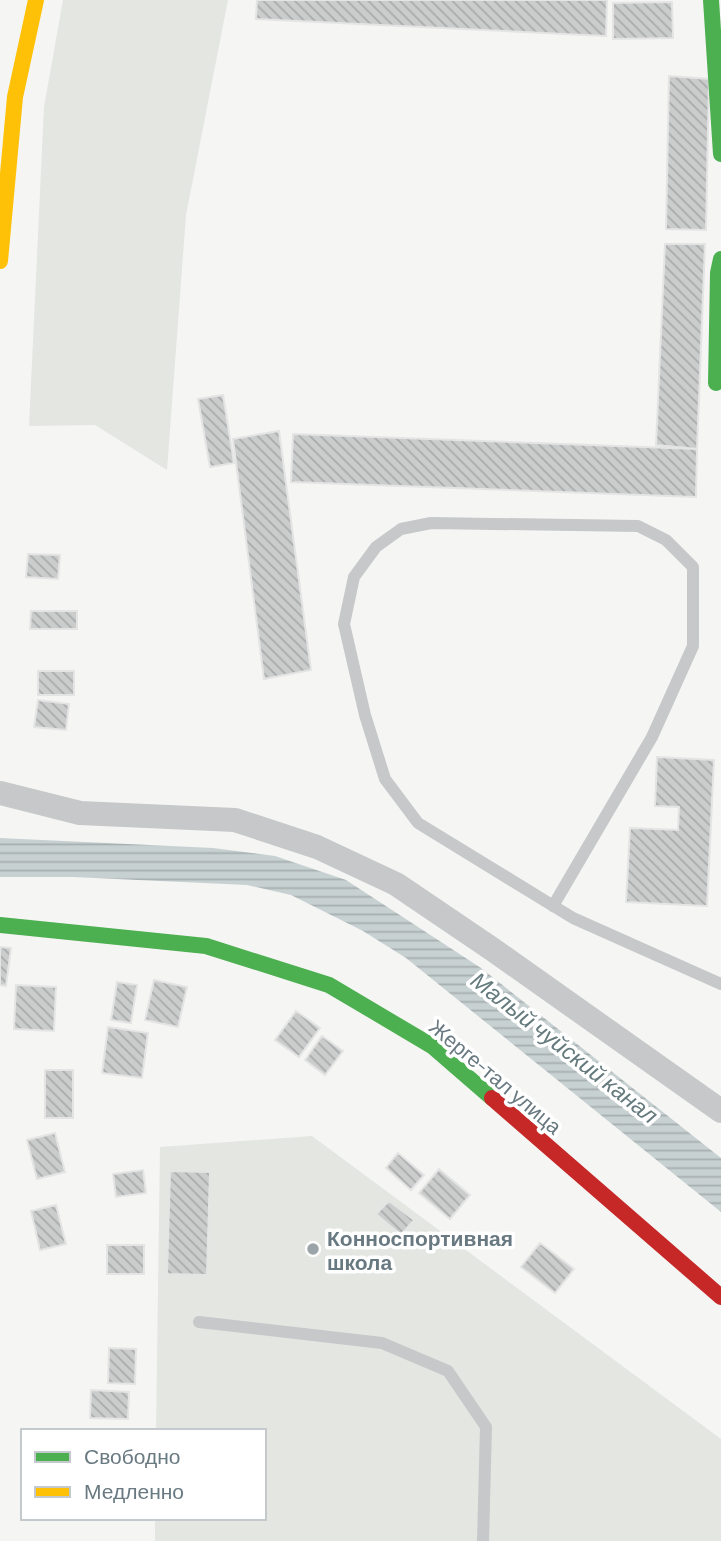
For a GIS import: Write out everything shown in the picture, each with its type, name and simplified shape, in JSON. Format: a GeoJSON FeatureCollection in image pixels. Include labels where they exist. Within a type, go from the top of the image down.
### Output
{"type":"FeatureCollection","features":[{"type":"Feature","properties":{"kind":"street"},"geometry":{"type":"LineString","coordinates":[[0,261],[15,97],[36,0]]}},
{"type":"Feature","properties":{"kind":"street"},"geometry":{"type":"LineString","coordinates":[[711,0],[721,154]]}},
{"type":"Feature","properties":{"kind":"street"},"geometry":{"type":"LineString","coordinates":[[716,383],[718,274],[721,259]]}},
{"type":"Feature","properties":{"kind":"street"},"geometry":{"type":"LineString","coordinates":[[0,793],[80,813],[235,820],[317,847],[396,884],[721,1111]]}},
{"type":"Feature","properties":{"kind":"street","name":"Жерге-тал улица"},"geometry":{"type":"LineString","coordinates":[[0,925],[206,946],[329,985],[432,1046],[721,1297]]}},
{"type":"Feature","properties":{"kind":"lane"},"geometry":{"type":"LineString","coordinates":[[553,906],[652,737],[693,646],[693,566],[666,540],[638,526],[431,523],[401,529],[376,547],[354,577],[344,624],[365,715],[385,779],[418,823],[553,906],[573,918],[721,984]]}},
{"type":"Feature","properties":{"kind":"lane"},"geometry":{"type":"LineString","coordinates":[[199,1322],[382,1343],[448,1371],[486,1427],[483,1541]]}},
{"type":"Feature","properties":{"kind":"shaded area"},"geometry":{"type":"Polygon","coordinates":[[[63,0],[228,0],[186,215],[167,470],[95,425],[29,426],[44,107],[63,0]]]}},
{"type":"Feature","properties":{"kind":"shaded area","name":"Конноспортивная школа"},"geometry":{"type":"Polygon","coordinates":[[[312,1136],[721,1439],[721,1541],[155,1541],[155,1520],[266,1520],[266,1429],[156,1429],[160,1147],[312,1136]]]}},
{"type":"Feature","properties":{"kind":"water","name":"Малый чуйский канал"},"geometry":{"type":"Polygon","coordinates":[[[0,838],[213,848],[275,856],[346,880],[481,968],[721,1158],[721,1212],[406,958],[363,931],[291,895],[247,885],[73,877],[0,877],[0,838]]]}},
{"type":"Feature","properties":{"kind":"building"},"geometry":{"type":"Polygon","coordinates":[[[257,0],[607,0],[606,36],[256,19],[257,0]]]}},
{"type":"Feature","properties":{"kind":"building"},"geometry":{"type":"Polygon","coordinates":[[[672,2],[673,38],[613,39],[613,3],[672,2]]]}},
{"type":"Feature","properties":{"kind":"building"},"geometry":{"type":"Polygon","coordinates":[[[669,76],[709,79],[706,230],[666,229],[669,76]]]}},
{"type":"Feature","properties":{"kind":"building"},"geometry":{"type":"Polygon","coordinates":[[[665,244],[705,244],[697,449],[656,445],[665,244]]]}},
{"type":"Feature","properties":{"kind":"building"},"geometry":{"type":"Polygon","coordinates":[[[223,395],[234,463],[210,467],[198,399],[223,395]]]}},
{"type":"Feature","properties":{"kind":"building"},"geometry":{"type":"Polygon","coordinates":[[[279,431],[311,670],[264,679],[233,439],[279,431]]]}},
{"type":"Feature","properties":{"kind":"building"},"geometry":{"type":"Polygon","coordinates":[[[293,434],[697,449],[696,497],[291,482],[293,434]]]}},
{"type":"Feature","properties":{"kind":"building"},"geometry":{"type":"Polygon","coordinates":[[[28,554],[60,555],[58,579],[26,577],[28,554]]]}},
{"type":"Feature","properties":{"kind":"building"},"geometry":{"type":"Polygon","coordinates":[[[31,611],[77,611],[77,629],[30,629],[31,611]]]}},
{"type":"Feature","properties":{"kind":"building"},"geometry":{"type":"Polygon","coordinates":[[[38,671],[74,671],[74,695],[38,695],[38,671]]]}},
{"type":"Feature","properties":{"kind":"building"},"geometry":{"type":"Polygon","coordinates":[[[38,700],[69,704],[66,730],[34,727],[38,700]]]}},
{"type":"Feature","properties":{"kind":"building"},"geometry":{"type":"Polygon","coordinates":[[[657,757],[714,760],[707,906],[626,902],[630,828],[678,830],[679,807],[655,806],[657,757]]]}},
{"type":"Feature","properties":{"kind":"building"},"geometry":{"type":"Polygon","coordinates":[[[0,947],[11,948],[6,986],[0,985],[0,947]]]}},
{"type":"Feature","properties":{"kind":"building"},"geometry":{"type":"Polygon","coordinates":[[[154,980],[187,987],[178,1027],[145,1020],[154,980]]]}},
{"type":"Feature","properties":{"kind":"building"},"geometry":{"type":"Polygon","coordinates":[[[117,982],[137,985],[131,1023],[111,1020],[117,982]]]}},
{"type":"Feature","properties":{"kind":"building"},"geometry":{"type":"Polygon","coordinates":[[[16,985],[56,987],[54,1031],[14,1029],[16,985]]]}},
{"type":"Feature","properties":{"kind":"building"},"geometry":{"type":"Polygon","coordinates":[[[296,1011],[320,1028],[299,1057],[275,1040],[296,1011]]]}},
{"type":"Feature","properties":{"kind":"building"},"geometry":{"type":"Polygon","coordinates":[[[108,1027],[148,1033],[142,1078],[102,1073],[108,1027]]]}},
{"type":"Feature","properties":{"kind":"building"},"geometry":{"type":"Polygon","coordinates":[[[322,1036],[343,1051],[325,1075],[305,1060],[322,1036]]]}},
{"type":"Feature","properties":{"kind":"building"},"geometry":{"type":"Polygon","coordinates":[[[45,1070],[73,1070],[73,1118],[45,1118],[45,1070]]]}},
{"type":"Feature","properties":{"kind":"building"},"geometry":{"type":"Polygon","coordinates":[[[55,1133],[65,1172],[37,1179],[27,1140],[55,1133]]]}},
{"type":"Feature","properties":{"kind":"building"},"geometry":{"type":"Polygon","coordinates":[[[398,1153],[424,1175],[411,1190],[386,1168],[398,1153]]]}},
{"type":"Feature","properties":{"kind":"building"},"geometry":{"type":"Polygon","coordinates":[[[439,1169],[470,1195],[450,1219],[419,1193],[439,1169]]]}},
{"type":"Feature","properties":{"kind":"building"},"geometry":{"type":"Polygon","coordinates":[[[143,1170],[146,1193],[116,1197],[113,1174],[143,1170]]]}},
{"type":"Feature","properties":{"kind":"building"},"geometry":{"type":"Polygon","coordinates":[[[170,1171],[210,1172],[207,1275],[167,1274],[170,1171]]]}},
{"type":"Feature","properties":{"kind":"building"},"geometry":{"type":"Polygon","coordinates":[[[389,1201],[414,1220],[401,1235],[376,1214],[389,1201]]]}},
{"type":"Feature","properties":{"kind":"building"},"geometry":{"type":"Polygon","coordinates":[[[56,1205],[66,1244],[40,1250],[31,1211],[56,1205]]]}},
{"type":"Feature","properties":{"kind":"building"},"geometry":{"type":"Polygon","coordinates":[[[540,1243],[574,1269],[555,1293],[521,1267],[540,1243]]]}},
{"type":"Feature","properties":{"kind":"building"},"geometry":{"type":"Polygon","coordinates":[[[107,1245],[144,1245],[144,1274],[107,1274],[107,1245]]]}},
{"type":"Feature","properties":{"kind":"building"},"geometry":{"type":"Polygon","coordinates":[[[109,1348],[136,1349],[135,1384],[108,1383],[109,1348]]]}},
{"type":"Feature","properties":{"kind":"building"},"geometry":{"type":"Polygon","coordinates":[[[91,1390],[129,1392],[128,1419],[90,1418],[91,1390]]]}},
{"type":"Feature","properties":{"kind":"traffic: fast"},"geometry":{"type":"LineString","coordinates":[[711,0],[721,154]]}},
{"type":"Feature","properties":{"kind":"traffic: fast"},"geometry":{"type":"LineString","coordinates":[[716,383],[718,273],[721,259]]}},
{"type":"Feature","properties":{"kind":"traffic: fast"},"geometry":{"type":"LineString","coordinates":[[0,925],[206,946],[329,985],[432,1046],[492,1098]]}},
{"type":"Feature","properties":{"kind":"traffic: slow"},"geometry":{"type":"LineString","coordinates":[[0,261],[15,97],[36,0]]}},
{"type":"Feature","properties":{"kind":"traffic: jam"},"geometry":{"type":"LineString","coordinates":[[492,1098],[721,1297]]}},
{"type":"Feature","properties":{"kind":"place","name":"Конноспортивная школа"},"geometry":{"type":"Point","coordinates":[313,1249]}}]}
